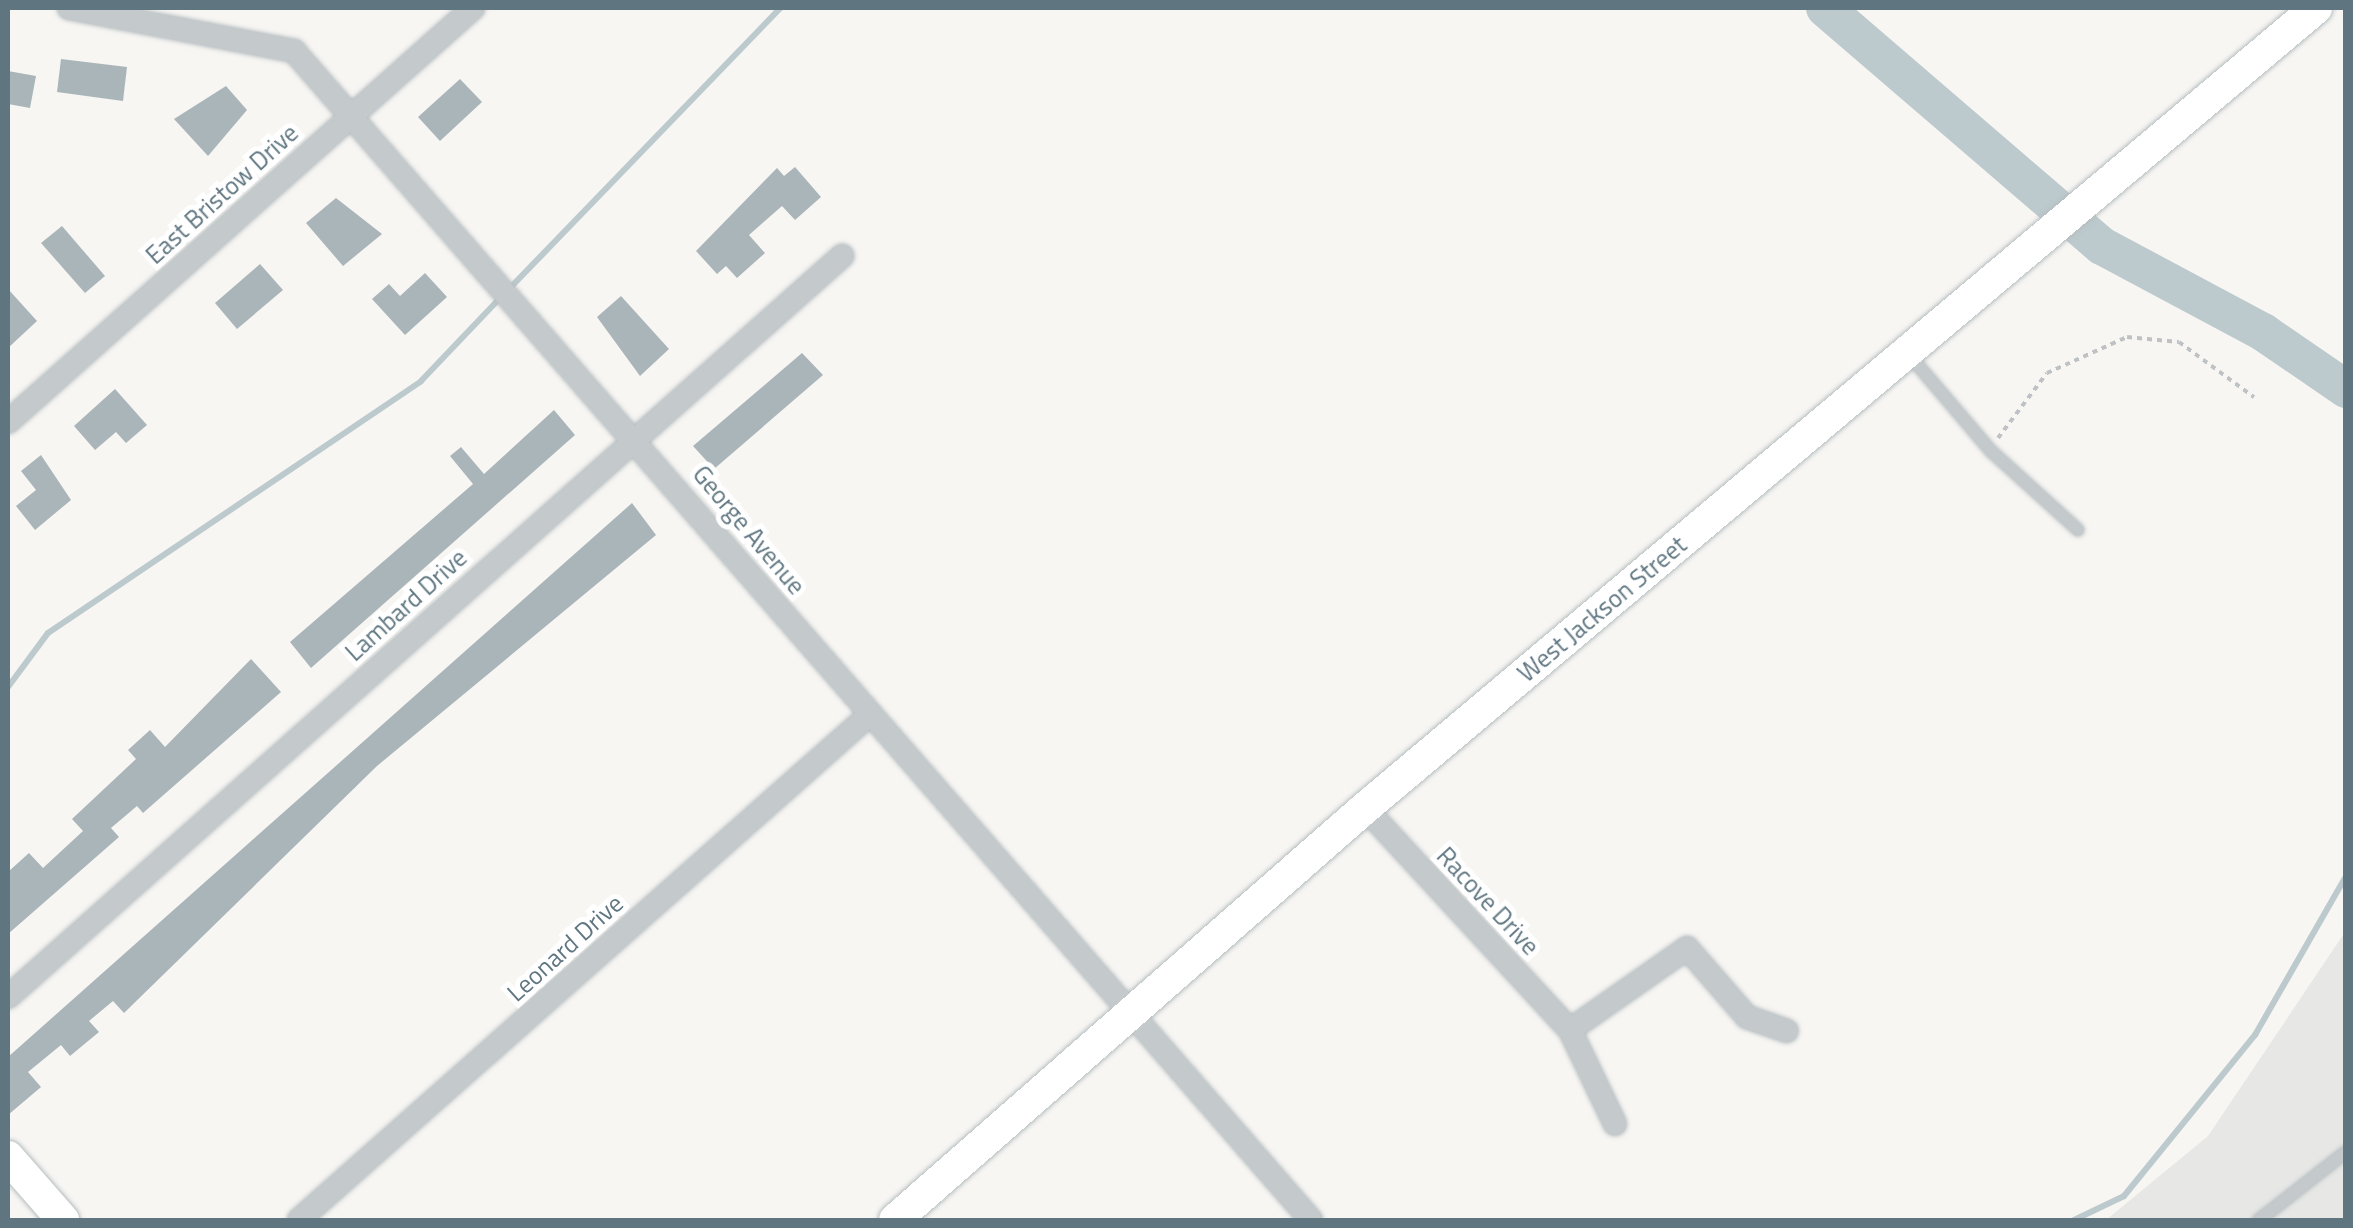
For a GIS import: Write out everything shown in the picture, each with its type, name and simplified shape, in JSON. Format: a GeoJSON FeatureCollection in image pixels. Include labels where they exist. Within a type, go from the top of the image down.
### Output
{"type":"FeatureCollection","features":[{"type":"Feature","properties":{"kind":"street","name":"George Avenue"},"geometry":{"type":"LineString","coordinates":[[69,8],[280,42],[352,115],[636,437],[868,716],[1133,1011],[1310,1220]]}},
{"type":"Feature","properties":{"kind":"street","name":"East Bristow Drive"},"geometry":{"type":"LineString","coordinates":[[8,420],[473,8]]}},
{"type":"Feature","properties":{"kind":"street","name":"West Jackson Street"},"geometry":{"type":"LineString","coordinates":[[896,1220],[1366,808],[2136,154],[2316,8]]}},
{"type":"Feature","properties":{"kind":"street","name":"Lambard Drive"},"geometry":{"type":"LineString","coordinates":[[8,997],[842,256]]}},
{"type":"Feature","properties":{"kind":"street","name":"Leonard Drive"},"geometry":{"type":"LineString","coordinates":[[299,1220],[868,716]]}},
{"type":"Feature","properties":{"kind":"street","name":"Racove Drive"},"geometry":{"type":"LineString","coordinates":[[1366,808],[1570,1030],[1615,1124]]}},
{"type":"Feature","properties":{"kind":"street"},"geometry":{"type":"LineString","coordinates":[[1570,1030],[1687,948],[1747,1017],[1786,1030]]}},
{"type":"Feature","properties":{"kind":"street"},"geometry":{"type":"LineString","coordinates":[[8,1157],[64,1220]]}},
{"type":"Feature","properties":{"kind":"lane"},"geometry":{"type":"LineString","coordinates":[[1905,350],[1990,450],[2077,529]]}},
{"type":"Feature","properties":{"kind":"lane"},"geometry":{"type":"LineString","coordinates":[[2258,1220],[2346,1151]]}},
{"type":"Feature","properties":{"kind":"path"},"geometry":{"type":"LineString","coordinates":[[1990,450],[2047,373],[2128,337],[2179,342],[2254,398]]}},
{"type":"Feature","properties":{"kind":"shaded area"},"geometry":{"type":"Polygon","coordinates":[[[2345,932],[2345,1220],[2106,1220],[2208,1136],[2345,932]]]}},
{"type":"Feature","properties":{"kind":"building"},"geometry":{"type":"Polygon","coordinates":[[[61,59],[127,67],[123,101],[57,92],[61,59]]]}},
{"type":"Feature","properties":{"kind":"building"},"geometry":{"type":"Polygon","coordinates":[[[8,71],[36,76],[30,108],[8,104],[8,71]]]}},
{"type":"Feature","properties":{"kind":"building"},"geometry":{"type":"Polygon","coordinates":[[[460,79],[482,102],[440,141],[418,117],[460,79]]]}},
{"type":"Feature","properties":{"kind":"building"},"geometry":{"type":"Polygon","coordinates":[[[226,86],[247,110],[208,156],[174,119],[226,86]]]}},
{"type":"Feature","properties":{"kind":"building"},"geometry":{"type":"Polygon","coordinates":[[[795,167],[821,197],[795,220],[782,206],[749,235],[765,253],[737,278],[726,266],[717,274],[696,251],[777,168],[784,176],[795,167]]]}},
{"type":"Feature","properties":{"kind":"building"},"geometry":{"type":"Polygon","coordinates":[[[336,198],[382,234],[343,266],[306,223],[336,198]]]}},
{"type":"Feature","properties":{"kind":"building"},"geometry":{"type":"Polygon","coordinates":[[[62,226],[105,276],[85,293],[41,243],[62,226]]]}},
{"type":"Feature","properties":{"kind":"building"},"geometry":{"type":"Polygon","coordinates":[[[260,264],[283,290],[237,329],[215,303],[260,264]]]}},
{"type":"Feature","properties":{"kind":"building"},"geometry":{"type":"Polygon","coordinates":[[[425,273],[447,297],[405,335],[372,299],[389,284],[400,296],[425,273]]]}},
{"type":"Feature","properties":{"kind":"building"},"geometry":{"type":"Polygon","coordinates":[[[8,289],[37,321],[8,348],[8,289]]]}},
{"type":"Feature","properties":{"kind":"building"},"geometry":{"type":"Polygon","coordinates":[[[621,296],[669,349],[640,376],[597,317],[621,296]]]}},
{"type":"Feature","properties":{"kind":"building"},"geometry":{"type":"Polygon","coordinates":[[[802,353],[823,375],[714,469],[693,446],[802,353]]]}},
{"type":"Feature","properties":{"kind":"building"},"geometry":{"type":"Polygon","coordinates":[[[115,389],[147,425],[126,443],[116,432],[95,450],[74,426],[115,389]]]}},
{"type":"Feature","properties":{"kind":"building"},"geometry":{"type":"Polygon","coordinates":[[[554,410],[575,435],[311,668],[290,642],[473,484],[450,456],[461,447],[484,474],[554,410]]]}},
{"type":"Feature","properties":{"kind":"building"},"geometry":{"type":"Polygon","coordinates":[[[41,455],[71,500],[35,530],[16,506],[36,490],[21,471],[41,455]]]}},
{"type":"Feature","properties":{"kind":"building"},"geometry":{"type":"Polygon","coordinates":[[[632,503],[656,535],[377,766],[124,1013],[113,1001],[89,1021],[99,1032],[70,1056],[61,1045],[28,1072],[41,1087],[8,1115],[8,1057],[632,503]]]}},
{"type":"Feature","properties":{"kind":"building"},"geometry":{"type":"Polygon","coordinates":[[[251,659],[281,692],[143,813],[137,806],[111,828],[119,837],[8,934],[8,872],[29,853],[43,868],[83,831],[72,819],[136,759],[128,750],[150,730],[165,747],[251,659]]]}},
{"type":"Feature","properties":{"kind":"waterway"},"geometry":{"type":"LineString","coordinates":[[510,288],[780,8]]}},
{"type":"Feature","properties":{"kind":"waterway"},"geometry":{"type":"LineString","coordinates":[[1825,8],[2102,246],[2263,332],[2346,389]]}},
{"type":"Feature","properties":{"kind":"waterway"},"geometry":{"type":"LineString","coordinates":[[8,687],[48,633],[421,381],[501,297]]}},
{"type":"Feature","properties":{"kind":"waterway"},"geometry":{"type":"LineString","coordinates":[[2074,1220],[2124,1196],[2255,1035],[2346,876]]}}]}
